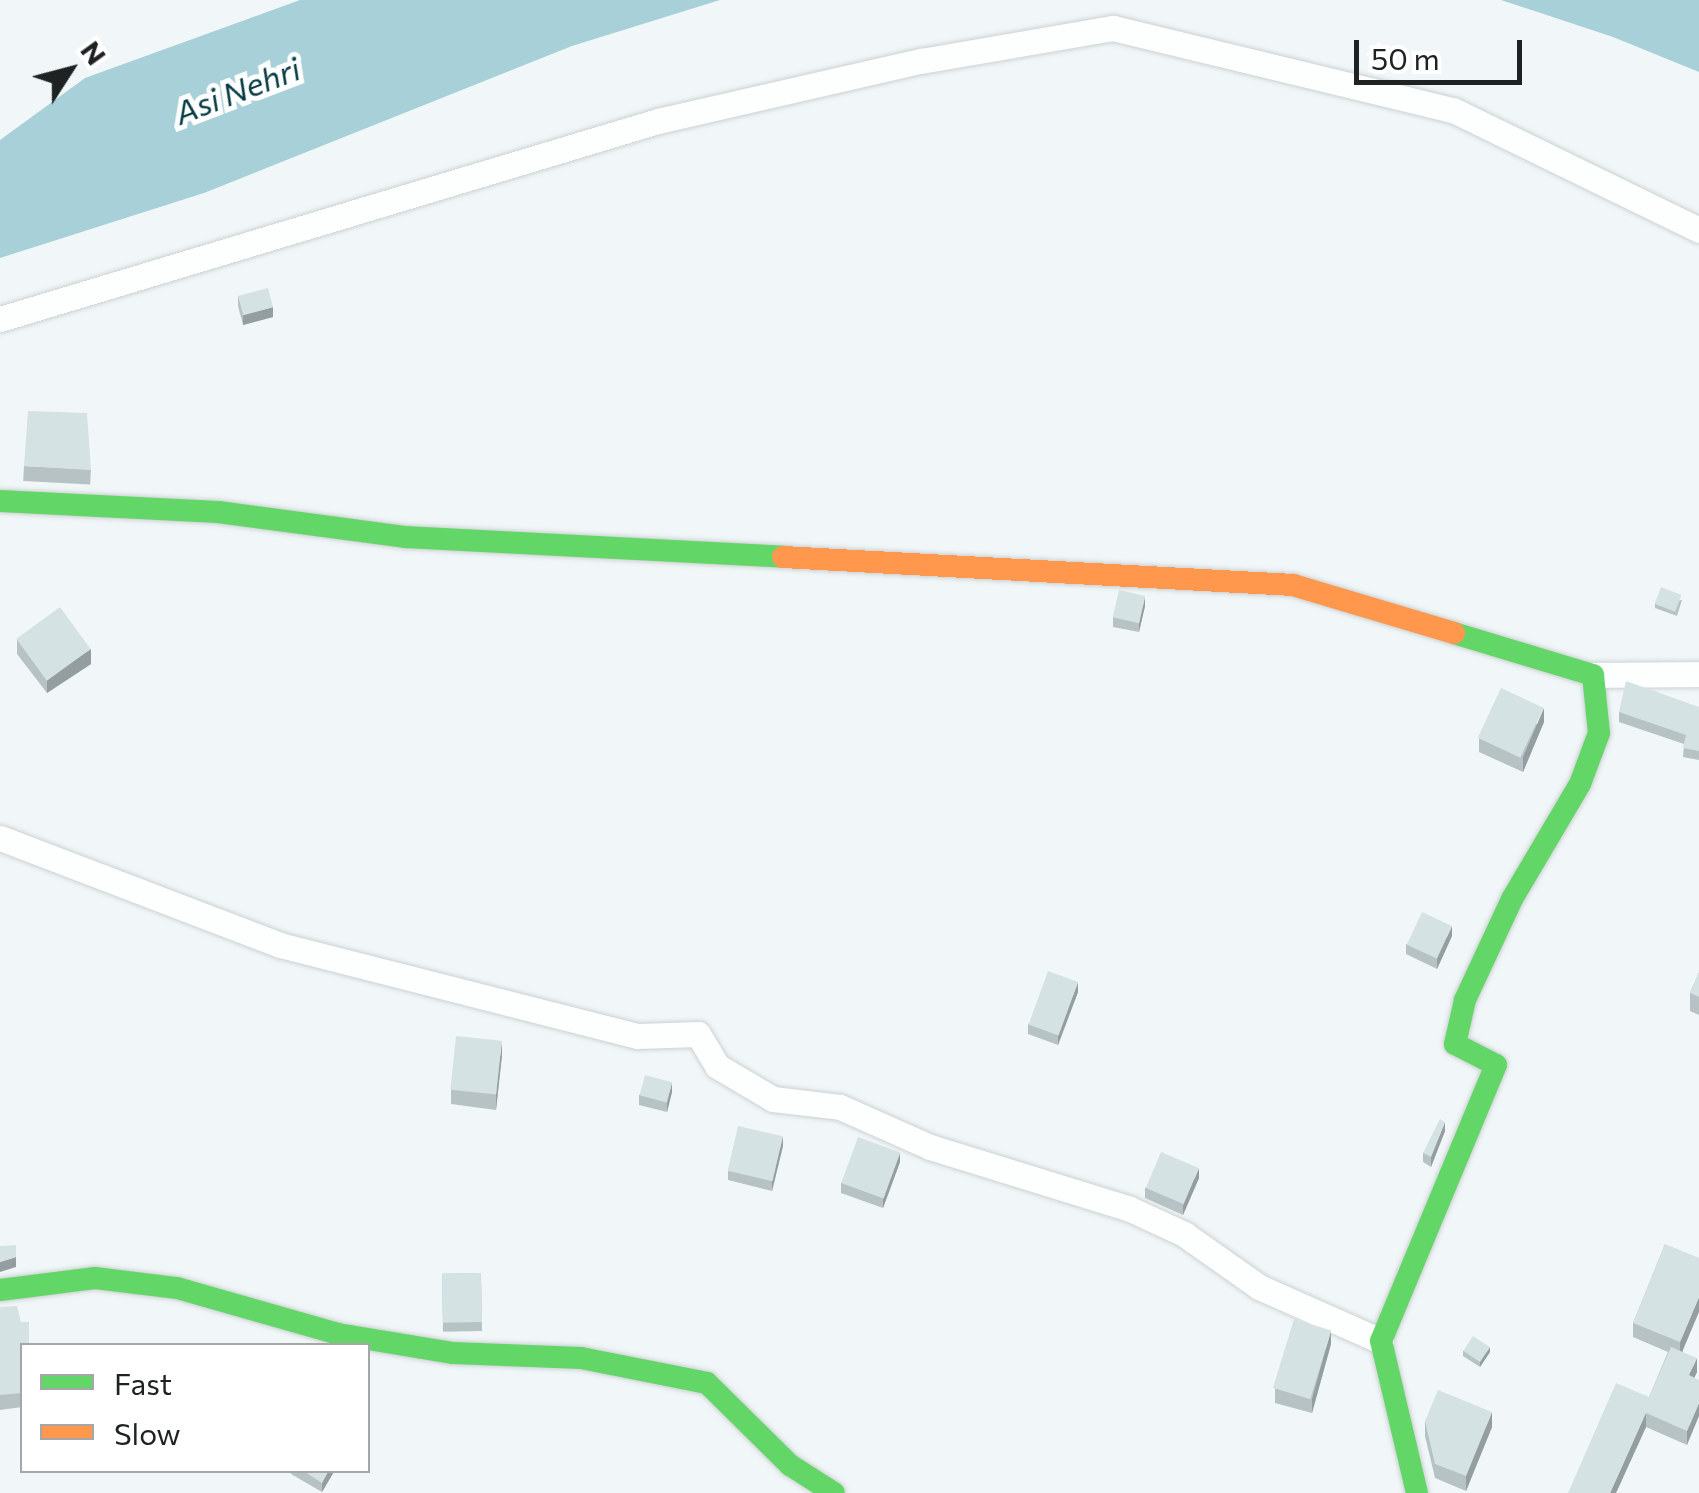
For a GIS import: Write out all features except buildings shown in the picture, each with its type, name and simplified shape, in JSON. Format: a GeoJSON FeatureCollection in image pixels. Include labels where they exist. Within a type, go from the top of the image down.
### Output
{"type":"FeatureCollection","features":[{"type":"Feature","properties":{"kind":"street"},"geometry":{"type":"LineString","coordinates":[[0,318],[658,121],[920,61],[1113,28],[1452,110],[1699,230]]}},
{"type":"Feature","properties":{"kind":"street"},"geometry":{"type":"LineString","coordinates":[[0,501],[218,512],[406,537],[1293,585],[1592,676],[1699,674]]}},
{"type":"Feature","properties":{"kind":"street"},"geometry":{"type":"LineString","coordinates":[[1418,1493],[1381,1341],[1496,1065],[1455,1044],[1465,1000],[1512,899],[1580,784],[1599,733],[1592,676]]}},
{"type":"Feature","properties":{"kind":"street"},"geometry":{"type":"LineString","coordinates":[[0,838],[280,944],[638,1036],[698,1034],[717,1066],[773,1099],[840,1107],[930,1147],[1130,1209],[1184,1234],[1259,1288],[1381,1341]]}},
{"type":"Feature","properties":{"kind":"street"},"geometry":{"type":"LineString","coordinates":[[0,1290],[95,1278],[177,1288],[338,1334],[453,1353],[582,1358],[707,1383],[790,1465],[834,1493]]}},
{"type":"Feature","properties":{"kind":"water","name":"Asi Nehri"},"geometry":{"type":"Polygon","coordinates":[[[300,0],[720,0],[572,46],[204,193],[0,258],[0,140],[85,78],[300,0]]]}},
{"type":"Feature","properties":{"kind":"water"},"geometry":{"type":"Polygon","coordinates":[[[1501,0],[1699,0],[1699,72],[1613,37],[1501,0]]]}},
{"type":"Feature","properties":{"kind":"traffic: fast"},"geometry":{"type":"LineString","coordinates":[[0,501],[218,512],[406,537],[783,557]]}},
{"type":"Feature","properties":{"kind":"traffic: fast"},"geometry":{"type":"LineString","coordinates":[[1417,1493],[1381,1341],[1496,1065],[1455,1044],[1465,1000],[1512,899],[1580,784],[1599,733],[1593,675],[1454,633]]}},
{"type":"Feature","properties":{"kind":"traffic: fast"},"geometry":{"type":"LineString","coordinates":[[0,1290],[95,1278],[177,1288],[338,1334],[453,1353],[581,1358],[707,1383],[790,1465],[834,1493]]}},
{"type":"Feature","properties":{"kind":"traffic: slow"},"geometry":{"type":"LineString","coordinates":[[783,557],[1293,585],[1454,633]]}}]}
